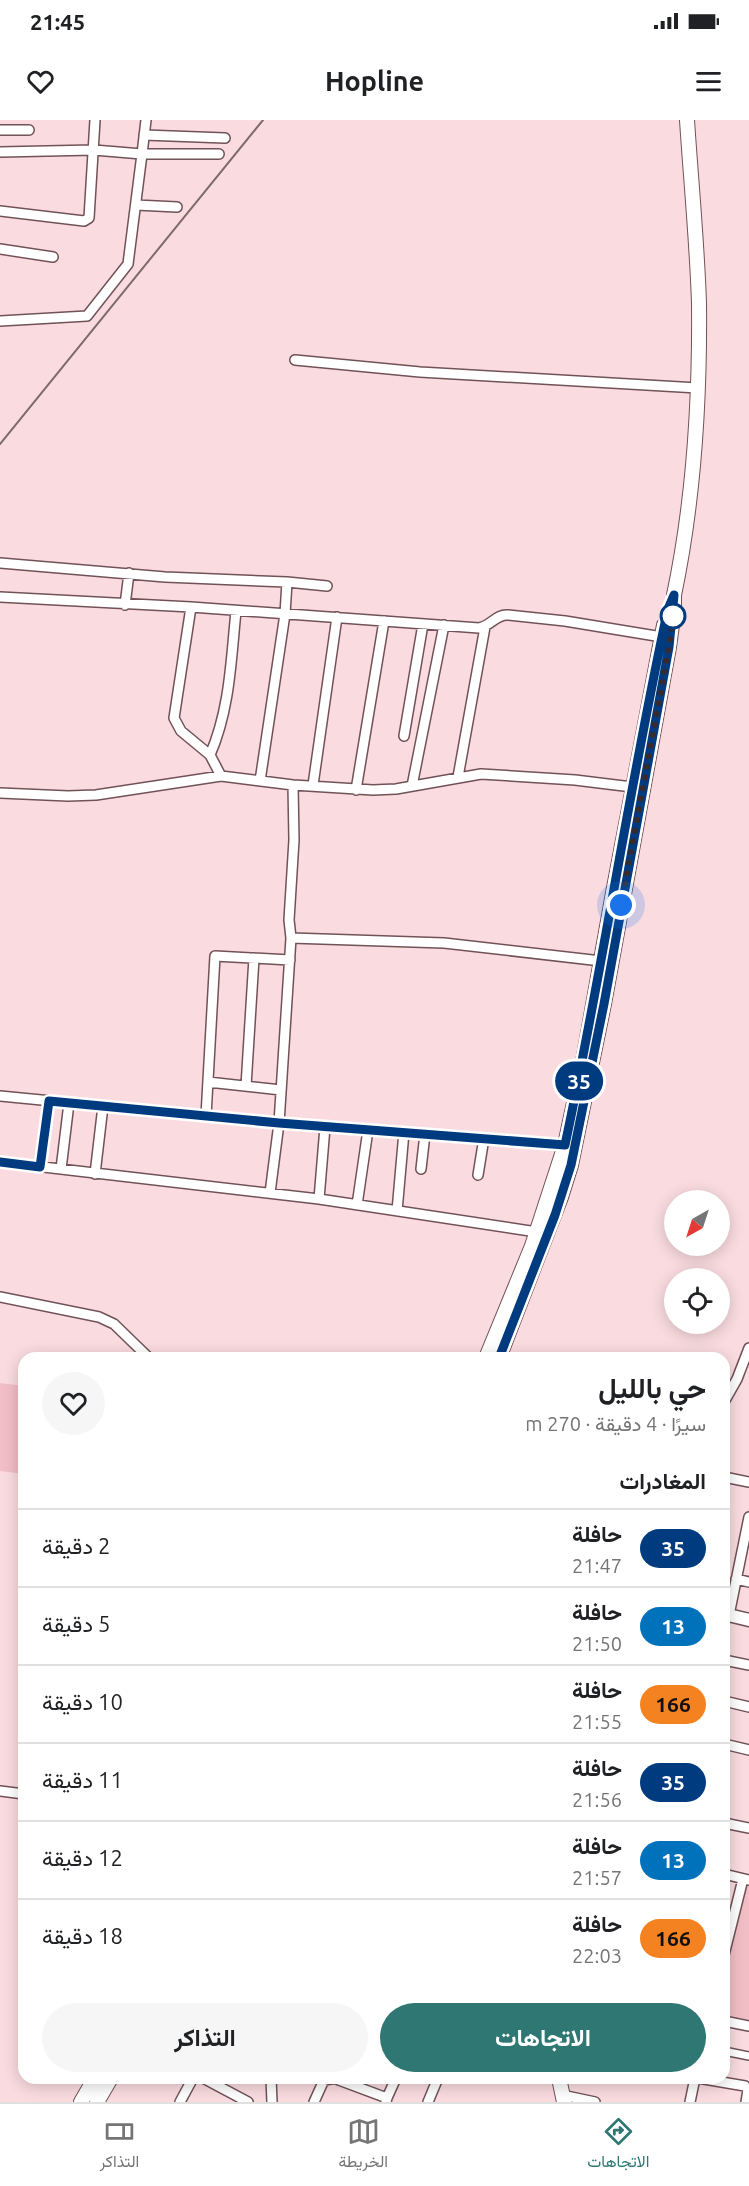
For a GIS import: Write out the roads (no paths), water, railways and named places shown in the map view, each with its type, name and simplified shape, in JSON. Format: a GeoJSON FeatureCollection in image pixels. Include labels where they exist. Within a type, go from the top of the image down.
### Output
{"type":"FeatureCollection","features":[{"type":"Feature","properties":{"kind":"main road"},"geometry":{"type":"LineString","coordinates":[[501,1352],[571,1165],[604,1004],[669,647],[674,595],[689,499],[698,388],[699,300],[687,120]]}},
{"type":"Feature","properties":{"kind":"main road"},"geometry":{"type":"LineString","coordinates":[[488,1352],[537,1232],[565,1145],[584,1056],[632,787],[668,609],[674,595]]}},
{"type":"Feature","properties":{"kind":"main road"},"geometry":{"type":"LineString","coordinates":[[81,2102],[92,2084]]}},
{"type":"Feature","properties":{"kind":"main road"},"geometry":{"type":"LineString","coordinates":[[99,2100],[108,2084]]}},
{"type":"Feature","properties":{"kind":"street"},"geometry":{"type":"LineString","coordinates":[[0,211],[87,220],[89,218],[95,120]]}},
{"type":"Feature","properties":{"kind":"street"},"geometry":{"type":"LineString","coordinates":[[0,321],[87,316],[128,264],[146,120]]}},
{"type":"Feature","properties":{"kind":"street"},"geometry":{"type":"LineString","coordinates":[[0,130],[29,130]]}},
{"type":"Feature","properties":{"kind":"street"},"geometry":{"type":"LineString","coordinates":[[144,135],[225,138]]}},
{"type":"Feature","properties":{"kind":"street"},"geometry":{"type":"LineString","coordinates":[[0,152],[94,150],[142,154],[219,154]]}},
{"type":"Feature","properties":{"kind":"street"},"geometry":{"type":"LineString","coordinates":[[136,206],[177,207]]}},
{"type":"Feature","properties":{"kind":"street"},"geometry":{"type":"LineString","coordinates":[[0,249],[53,257]]}},
{"type":"Feature","properties":{"kind":"street"},"geometry":{"type":"LineString","coordinates":[[295,360],[451,374],[698,388]]}},
{"type":"Feature","properties":{"kind":"street"},"geometry":{"type":"LineString","coordinates":[[0,563],[327,586]]}},
{"type":"Feature","properties":{"kind":"street"},"geometry":{"type":"LineString","coordinates":[[125,605],[129,573]]}},
{"type":"Feature","properties":{"kind":"street"},"geometry":{"type":"LineString","coordinates":[[260,781],[285,614],[287,582]]}},
{"type":"Feature","properties":{"kind":"street"},"geometry":{"type":"LineString","coordinates":[[0,597],[191,607],[479,628],[485,627],[497,617],[508,615],[565,621],[662,637]]}},
{"type":"Feature","properties":{"kind":"street"},"geometry":{"type":"LineString","coordinates":[[191,607],[174,718],[181,732],[210,755],[221,776]]}},
{"type":"Feature","properties":{"kind":"street"},"geometry":{"type":"LineString","coordinates":[[210,755],[226,706],[236,611]]}},
{"type":"Feature","properties":{"kind":"street"},"geometry":{"type":"LineString","coordinates":[[313,785],[337,617]]}},
{"type":"Feature","properties":{"kind":"street"},"geometry":{"type":"LineString","coordinates":[[356,790],[384,621]]}},
{"type":"Feature","properties":{"kind":"street"},"geometry":{"type":"LineString","coordinates":[[404,736],[423,624]]}},
{"type":"Feature","properties":{"kind":"street"},"geometry":{"type":"LineString","coordinates":[[412,786],[444,625]]}},
{"type":"Feature","properties":{"kind":"street"},"geometry":{"type":"LineString","coordinates":[[459,777],[485,627]]}},
{"type":"Feature","properties":{"kind":"street"},"geometry":{"type":"LineString","coordinates":[[0,793],[96,795],[221,776],[356,790],[396,789],[481,774],[575,780],[632,787]]}},
{"type":"Feature","properties":{"kind":"street"},"geometry":{"type":"LineString","coordinates":[[270,1193],[279,1123],[290,960],[289,920],[294,840],[293,785]]}},
{"type":"Feature","properties":{"kind":"street"},"geometry":{"type":"LineString","coordinates":[[291,938],[444,943],[601,961]]}},
{"type":"Feature","properties":{"kind":"street"},"geometry":{"type":"LineString","coordinates":[[206,1116],[215,956],[290,960]]}},
{"type":"Feature","properties":{"kind":"street"},"geometry":{"type":"LineString","coordinates":[[246,1086],[254,958]]}},
{"type":"Feature","properties":{"kind":"street"},"geometry":{"type":"LineString","coordinates":[[208,1083],[281,1090]]}},
{"type":"Feature","properties":{"kind":"street"},"geometry":{"type":"LineString","coordinates":[[0,1096],[325,1127],[565,1145]]}},
{"type":"Feature","properties":{"kind":"street"},"geometry":{"type":"LineString","coordinates":[[40,1167],[49,1101]]}},
{"type":"Feature","properties":{"kind":"street"},"geometry":{"type":"LineString","coordinates":[[61,1169],[69,1103]]}},
{"type":"Feature","properties":{"kind":"street"},"geometry":{"type":"LineString","coordinates":[[94,1174],[103,1107]]}},
{"type":"Feature","properties":{"kind":"street"},"geometry":{"type":"LineString","coordinates":[[319,1199],[325,1127]]}},
{"type":"Feature","properties":{"kind":"street"},"geometry":{"type":"LineString","coordinates":[[357,1205],[368,1130]]}},
{"type":"Feature","properties":{"kind":"street"},"geometry":{"type":"LineString","coordinates":[[397,1211],[404,1132]]}},
{"type":"Feature","properties":{"kind":"street"},"geometry":{"type":"LineString","coordinates":[[421,1169],[425,1134]]}},
{"type":"Feature","properties":{"kind":"street"},"geometry":{"type":"LineString","coordinates":[[478,1175],[484,1138]]}},
{"type":"Feature","properties":{"kind":"street"},"geometry":{"type":"LineString","coordinates":[[0,1162],[319,1199],[537,1232]]}},
{"type":"Feature","properties":{"kind":"street"},"geometry":{"type":"LineString","coordinates":[[0,1297],[99,1317],[114,1324],[143,1352]]}},
{"type":"Feature","properties":{"kind":"street"},"geometry":{"type":"LineString","coordinates":[[730,1391],[749,1348]]}},
{"type":"Feature","properties":{"kind":"street"},"geometry":{"type":"LineString","coordinates":[[730,1478],[749,1482]]}},
{"type":"Feature","properties":{"kind":"street"},"geometry":{"type":"LineString","coordinates":[[730,1603],[747,1541],[749,1517]]}},
{"type":"Feature","properties":{"kind":"street"},"geometry":{"type":"LineString","coordinates":[[736,1579],[749,1582]]}},
{"type":"Feature","properties":{"kind":"street"},"geometry":{"type":"LineString","coordinates":[[730,1616],[749,1620]]}},
{"type":"Feature","properties":{"kind":"street"},"geometry":{"type":"LineString","coordinates":[[730,1661],[749,1665]]}},
{"type":"Feature","properties":{"kind":"street"},"geometry":{"type":"LineString","coordinates":[[730,1702],[749,1707]]}},
{"type":"Feature","properties":{"kind":"street"},"geometry":{"type":"LineString","coordinates":[[730,1748],[749,1750]]}},
{"type":"Feature","properties":{"kind":"street"},"geometry":{"type":"LineString","coordinates":[[0,1791],[18,1793]]}},
{"type":"Feature","properties":{"kind":"street"},"geometry":{"type":"LineString","coordinates":[[730,1824],[749,1828]]}},
{"type":"Feature","properties":{"kind":"street"},"geometry":{"type":"LineString","coordinates":[[730,1875],[746,1879],[730,1934]]}},
{"type":"Feature","properties":{"kind":"street"},"geometry":{"type":"LineString","coordinates":[[730,2022],[749,2026]]}},
{"type":"Feature","properties":{"kind":"street"},"geometry":{"type":"LineString","coordinates":[[730,2052],[749,2056]]}},
{"type":"Feature","properties":{"kind":"street"},"geometry":{"type":"LineString","coordinates":[[180,2102],[190,2084]]}},
{"type":"Feature","properties":{"kind":"street"},"geometry":{"type":"LineString","coordinates":[[214,2084],[248,2102]]}},
{"type":"Feature","properties":{"kind":"street"},"geometry":{"type":"LineString","coordinates":[[271,2084],[272,2102]]}},
{"type":"Feature","properties":{"kind":"street"},"geometry":{"type":"LineString","coordinates":[[314,2102],[322,2084]]}},
{"type":"Feature","properties":{"kind":"street"},"geometry":{"type":"LineString","coordinates":[[351,2084],[387,2100],[394,2084]]}},
{"type":"Feature","properties":{"kind":"street"},"geometry":{"type":"LineString","coordinates":[[428,2102],[436,2084]]}},
{"type":"Feature","properties":{"kind":"street"},"geometry":{"type":"LineString","coordinates":[[690,2102],[695,2084]]}},
{"type":"Feature","properties":{"kind":"street"},"geometry":{"type":"LineString","coordinates":[[730,2084],[745,2086],[748,2090],[746,2102]]}},
{"type":"Feature","properties":{"kind":"street"},"geometry":{"type":"LineString","coordinates":[[563,2098],[595,2102]]}},
{"type":"Feature","properties":{"kind":"railway"},"geometry":{"type":"LineString","coordinates":[[0,444],[263,120]]}}]}
